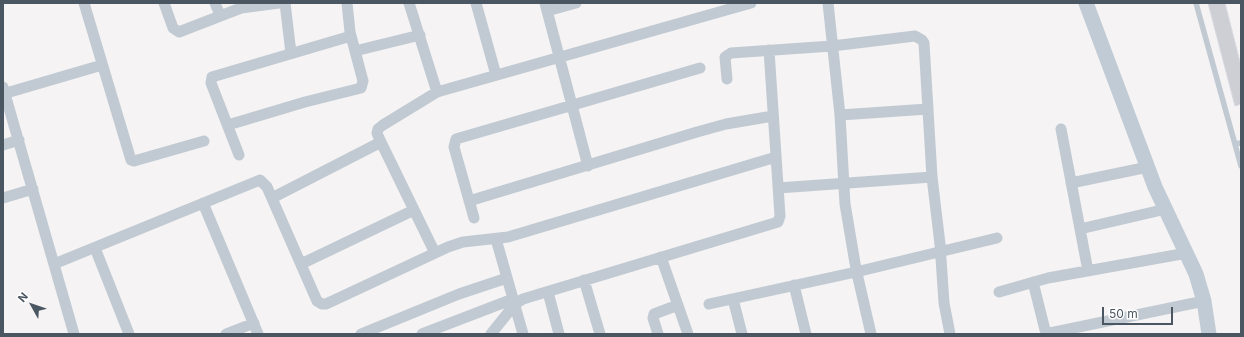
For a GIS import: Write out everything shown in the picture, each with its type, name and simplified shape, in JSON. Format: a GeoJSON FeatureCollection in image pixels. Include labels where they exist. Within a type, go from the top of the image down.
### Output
{"type":"FeatureCollection","features":[{"type":"Feature","properties":{"kind":"street"},"geometry":{"type":"LineString","coordinates":[[84,3],[131,160],[134,161],[204,141]]}},
{"type":"Feature","properties":{"kind":"street"},"geometry":{"type":"LineString","coordinates":[[164,3],[173,28],[179,32],[220,15],[258,4],[279,3]]}},
{"type":"Feature","properties":{"kind":"street"},"geometry":{"type":"LineString","coordinates":[[215,3],[220,15]]}},
{"type":"Feature","properties":{"kind":"street"},"geometry":{"type":"LineString","coordinates":[[285,3],[291,54]]}},
{"type":"Feature","properties":{"kind":"street"},"geometry":{"type":"LineString","coordinates":[[228,125],[305,102],[361,88],[363,81],[351,36],[347,3]]}},
{"type":"Feature","properties":{"kind":"street"},"geometry":{"type":"LineString","coordinates":[[409,3],[437,92]]}},
{"type":"Feature","properties":{"kind":"street"},"geometry":{"type":"LineString","coordinates":[[476,3],[496,75]]}},
{"type":"Feature","properties":{"kind":"street"},"geometry":{"type":"LineString","coordinates":[[576,3],[546,7],[588,166]]}},
{"type":"Feature","properties":{"kind":"street"},"geometry":{"type":"LineString","coordinates":[[435,253],[377,133],[378,129],[383,125],[437,92],[558,56],[751,3]]}},
{"type":"Feature","properties":{"kind":"street"},"geometry":{"type":"LineString","coordinates":[[828,3],[840,115],[845,204],[856,272],[871,334]]}},
{"type":"Feature","properties":{"kind":"street"},"geometry":{"type":"LineString","coordinates":[[1086,3],[1148,167],[1196,274],[1204,301],[1209,334]]}},
{"type":"Feature","properties":{"kind":"street"},"geometry":{"type":"LineString","coordinates":[[355,51],[420,35]]}},
{"type":"Feature","properties":{"kind":"street"},"geometry":{"type":"LineString","coordinates":[[239,155],[211,83],[212,77],[351,36]]}},
{"type":"Feature","properties":{"kind":"street"},"geometry":{"type":"LineString","coordinates":[[727,79],[725,57],[728,54],[832,46],[919,37],[924,43],[932,177],[944,303],[950,334]]}},
{"type":"Feature","properties":{"kind":"street"},"geometry":{"type":"LineString","coordinates":[[422,334],[514,301],[778,222],[780,216],[769,50]]}},
{"type":"Feature","properties":{"kind":"street"},"geometry":{"type":"LineString","coordinates":[[74,334],[4,91],[102,65]]}},
{"type":"Feature","properties":{"kind":"street"},"geometry":{"type":"LineString","coordinates":[[474,218],[454,147],[456,139],[700,68]]}},
{"type":"Feature","properties":{"kind":"street"},"geometry":{"type":"LineString","coordinates":[[840,115],[928,109]]}},
{"type":"Feature","properties":{"kind":"street"},"geometry":{"type":"LineString","coordinates":[[469,201],[712,128],[773,116]]}},
{"type":"Feature","properties":{"kind":"street"},"geometry":{"type":"LineString","coordinates":[[1060,129],[1088,271]]}},
{"type":"Feature","properties":{"kind":"street"},"geometry":{"type":"LineString","coordinates":[[3,145],[19,140]]}},
{"type":"Feature","properties":{"kind":"street"},"geometry":{"type":"LineString","coordinates":[[272,198],[381,142]]}},
{"type":"Feature","properties":{"kind":"street"},"geometry":{"type":"LineString","coordinates":[[54,264],[260,180],[267,187],[317,301],[322,304],[435,253],[463,242],[496,239],[514,235],[776,157]]}},
{"type":"Feature","properties":{"kind":"street"},"geometry":{"type":"LineString","coordinates":[[1071,183],[1148,167]]}},
{"type":"Feature","properties":{"kind":"street"},"geometry":{"type":"LineString","coordinates":[[778,188],[932,177]]}},
{"type":"Feature","properties":{"kind":"street"},"geometry":{"type":"LineString","coordinates":[[3,198],[32,189]]}},
{"type":"Feature","properties":{"kind":"street"},"geometry":{"type":"LineString","coordinates":[[203,203],[258,334]]}},
{"type":"Feature","properties":{"kind":"street"},"geometry":{"type":"LineString","coordinates":[[1080,229],[1166,209]]}},
{"type":"Feature","properties":{"kind":"street"},"geometry":{"type":"LineString","coordinates":[[301,264],[414,210]]}},
{"type":"Feature","properties":{"kind":"street"},"geometry":{"type":"LineString","coordinates":[[709,304],[856,272],[997,238]]}},
{"type":"Feature","properties":{"kind":"street"},"geometry":{"type":"LineString","coordinates":[[496,239],[523,334]]}},
{"type":"Feature","properties":{"kind":"street"},"geometry":{"type":"LineString","coordinates":[[95,248],[129,334]]}},
{"type":"Feature","properties":{"kind":"street"},"geometry":{"type":"LineString","coordinates":[[999,292],[1033,282],[1187,253]]}},
{"type":"Feature","properties":{"kind":"street"},"geometry":{"type":"LineString","coordinates":[[661,257],[688,334]]}},
{"type":"Feature","properties":{"kind":"street"},"geometry":{"type":"LineString","coordinates":[[361,334],[459,294],[507,278]]}},
{"type":"Feature","properties":{"kind":"street"},"geometry":{"type":"LineString","coordinates":[[584,280],[600,334]]}},
{"type":"Feature","properties":{"kind":"street"},"geometry":{"type":"LineString","coordinates":[[1033,282],[1046,330],[1050,333],[1204,301]]}},
{"type":"Feature","properties":{"kind":"street"},"geometry":{"type":"LineString","coordinates":[[794,285],[806,334]]}},
{"type":"Feature","properties":{"kind":"street"},"geometry":{"type":"LineString","coordinates":[[548,292],[559,334]]}},
{"type":"Feature","properties":{"kind":"street"},"geometry":{"type":"LineString","coordinates":[[733,299],[742,334]]}},
{"type":"Feature","properties":{"kind":"street"},"geometry":{"type":"LineString","coordinates":[[491,334],[514,301]]}},
{"type":"Feature","properties":{"kind":"street"},"geometry":{"type":"LineString","coordinates":[[658,334],[653,318],[654,314],[678,305]]}},
{"type":"Feature","properties":{"kind":"street"},"geometry":{"type":"LineString","coordinates":[[226,334],[254,323]]}},
{"type":"Feature","properties":{"kind":"lane"},"geometry":{"type":"LineString","coordinates":[[1196,3],[1238,144],[1241,166]]}},
{"type":"Feature","properties":{"kind":"building"},"geometry":{"type":"Polygon","coordinates":[[[1208,3],[1225,3],[1241,66],[1241,104],[1235,106],[1208,3]]]}}]}
